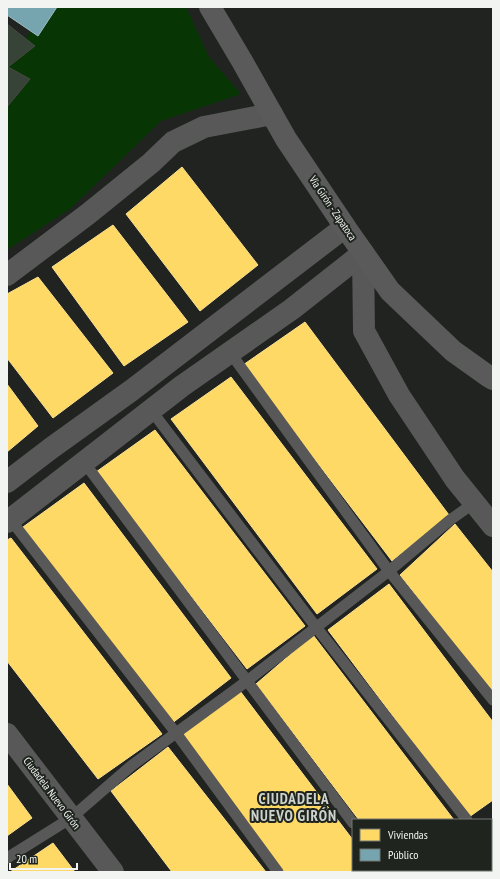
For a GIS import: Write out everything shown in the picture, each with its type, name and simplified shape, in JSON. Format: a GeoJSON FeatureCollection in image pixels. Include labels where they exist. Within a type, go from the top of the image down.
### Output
{"type":"FeatureCollection","features":[{"type":"Feature","properties":{"kind":"main road","name":"Vía Girón - Zapatoca"},"geometry":{"type":"LineString","coordinates":[[210,7],[286,139],[345,228],[390,292],[453,351],[493,379]]}},
{"type":"Feature","properties":{"kind":"street"},"geometry":{"type":"LineString","coordinates":[[7,275],[88,214],[151,163],[172,142],[204,127],[272,114]]}},
{"type":"Feature","properties":{"kind":"street"},"geometry":{"type":"LineString","coordinates":[[7,482],[132,390],[345,228]]}},
{"type":"Feature","properties":{"kind":"street"},"geometry":{"type":"LineString","coordinates":[[9,520],[229,351],[292,309],[363,253]]}},
{"type":"Feature","properties":{"kind":"street"},"geometry":{"type":"LineString","coordinates":[[363,253],[364,331],[399,395],[455,478],[493,526]]}},
{"type":"Feature","properties":{"kind":"street","name":"Ciudadela Nuevo Girón"},"geometry":{"type":"LineString","coordinates":[[7,734],[113,872]]}},
{"type":"Feature","properties":{"kind":"lane"},"geometry":{"type":"LineString","coordinates":[[229,351],[388,571],[493,700]]}},
{"type":"Feature","properties":{"kind":"lane"},"geometry":{"type":"LineString","coordinates":[[151,410],[316,627],[466,819]]}},
{"type":"Feature","properties":{"kind":"lane"},"geometry":{"type":"LineString","coordinates":[[84,462],[352,822]]}},
{"type":"Feature","properties":{"kind":"lane"},"geometry":{"type":"LineString","coordinates":[[7,858],[71,818],[131,766],[246,681],[388,571],[450,520],[474,503]]}},
{"type":"Feature","properties":{"kind":"lane"},"geometry":{"type":"LineString","coordinates":[[9,520],[176,733],[278,872]]}},
{"type":"Feature","properties":{"kind":"green space"},"geometry":{"type":"Polygon","coordinates":[[[25,7],[186,7],[209,57],[241,94],[161,121],[70,209],[7,250],[7,65],[33,28],[25,7]]]}},
{"type":"Feature","properties":{"kind":"building: Viviendas"},"geometry":{"type":"Polygon","coordinates":[[[182,167],[258,265],[200,311],[126,214],[182,167]]]}},
{"type":"Feature","properties":{"kind":"building: Viviendas"},"geometry":{"type":"Polygon","coordinates":[[[113,225],[188,322],[124,366],[52,267],[113,225]]]}},
{"type":"Feature","properties":{"kind":"building: Viviendas"},"geometry":{"type":"Polygon","coordinates":[[[38,277],[113,373],[53,418],[7,358],[7,294],[38,277]]]}},
{"type":"Feature","properties":{"kind":"building: Viviendas"},"geometry":{"type":"Polygon","coordinates":[[[305,322],[449,515],[392,561],[243,365],[305,322]]]}},
{"type":"Feature","properties":{"kind":"building: Viviendas"},"geometry":{"type":"Polygon","coordinates":[[[231,377],[377,569],[317,614],[171,419],[231,377]]]}},
{"type":"Feature","properties":{"kind":"building: Viviendas"},"geometry":{"type":"Polygon","coordinates":[[[7,384],[38,426],[7,452],[7,384]]]}},
{"type":"Feature","properties":{"kind":"building: Viviendas"},"geometry":{"type":"Polygon","coordinates":[[[155,430],[305,626],[247,669],[96,472],[155,430]]]}},
{"type":"Feature","properties":{"kind":"building: Viviendas"},"geometry":{"type":"Polygon","coordinates":[[[84,483],[231,678],[171,724],[23,527],[84,483]]]}},
{"type":"Feature","properties":{"kind":"building: Viviendas"},"geometry":{"type":"Polygon","coordinates":[[[455,524],[493,572],[493,694],[400,575],[455,524]]]}},
{"type":"Feature","properties":{"kind":"building: Viviendas"},"geometry":{"type":"Polygon","coordinates":[[[11,538],[162,734],[98,779],[7,661],[7,540],[11,538]]]}},
{"type":"Feature","properties":{"kind":"building: Viviendas"},"geometry":{"type":"Polygon","coordinates":[[[389,584],[493,722],[493,800],[469,817],[328,630],[389,584]]]}},
{"type":"Feature","properties":{"kind":"building: Viviendas"},"geometry":{"type":"Polygon","coordinates":[[[313,635],[453,819],[358,819],[256,684],[313,635]]]}},
{"type":"Feature","properties":{"kind":"building: Viviendas"},"geometry":{"type":"Polygon","coordinates":[[[240,691],[352,839],[352,871],[377,872],[282,872],[179,737],[240,691]]]}},
{"type":"Feature","properties":{"kind":"building: Viviendas"},"geometry":{"type":"Polygon","coordinates":[[[168,747],[266,872],[172,872],[111,791],[168,747]]]}},
{"type":"Feature","properties":{"kind":"building: Viviendas"},"geometry":{"type":"Polygon","coordinates":[[[7,784],[32,818],[7,836],[7,784]]]}},
{"type":"Feature","properties":{"kind":"building: Viviendas"},"geometry":{"type":"Polygon","coordinates":[[[53,843],[75,872],[10,872],[53,843]]]}},
{"type":"Feature","properties":{"kind":"building: Público"},"geometry":{"type":"Polygon","coordinates":[[[7,7],[57,7],[38,36],[7,15],[7,7]]]}},
{"type":"Feature","properties":{"kind":"building: Otros"},"geometry":{"type":"Polygon","coordinates":[[[7,24],[35,46],[8,67],[30,79],[7,107],[7,24]]]}},
{"type":"Feature","properties":{"kind":"district","name":"CIUDADELA NUEVO GIRÓN"},"geometry":{"type":"Point","coordinates":[294,806]}}]}
